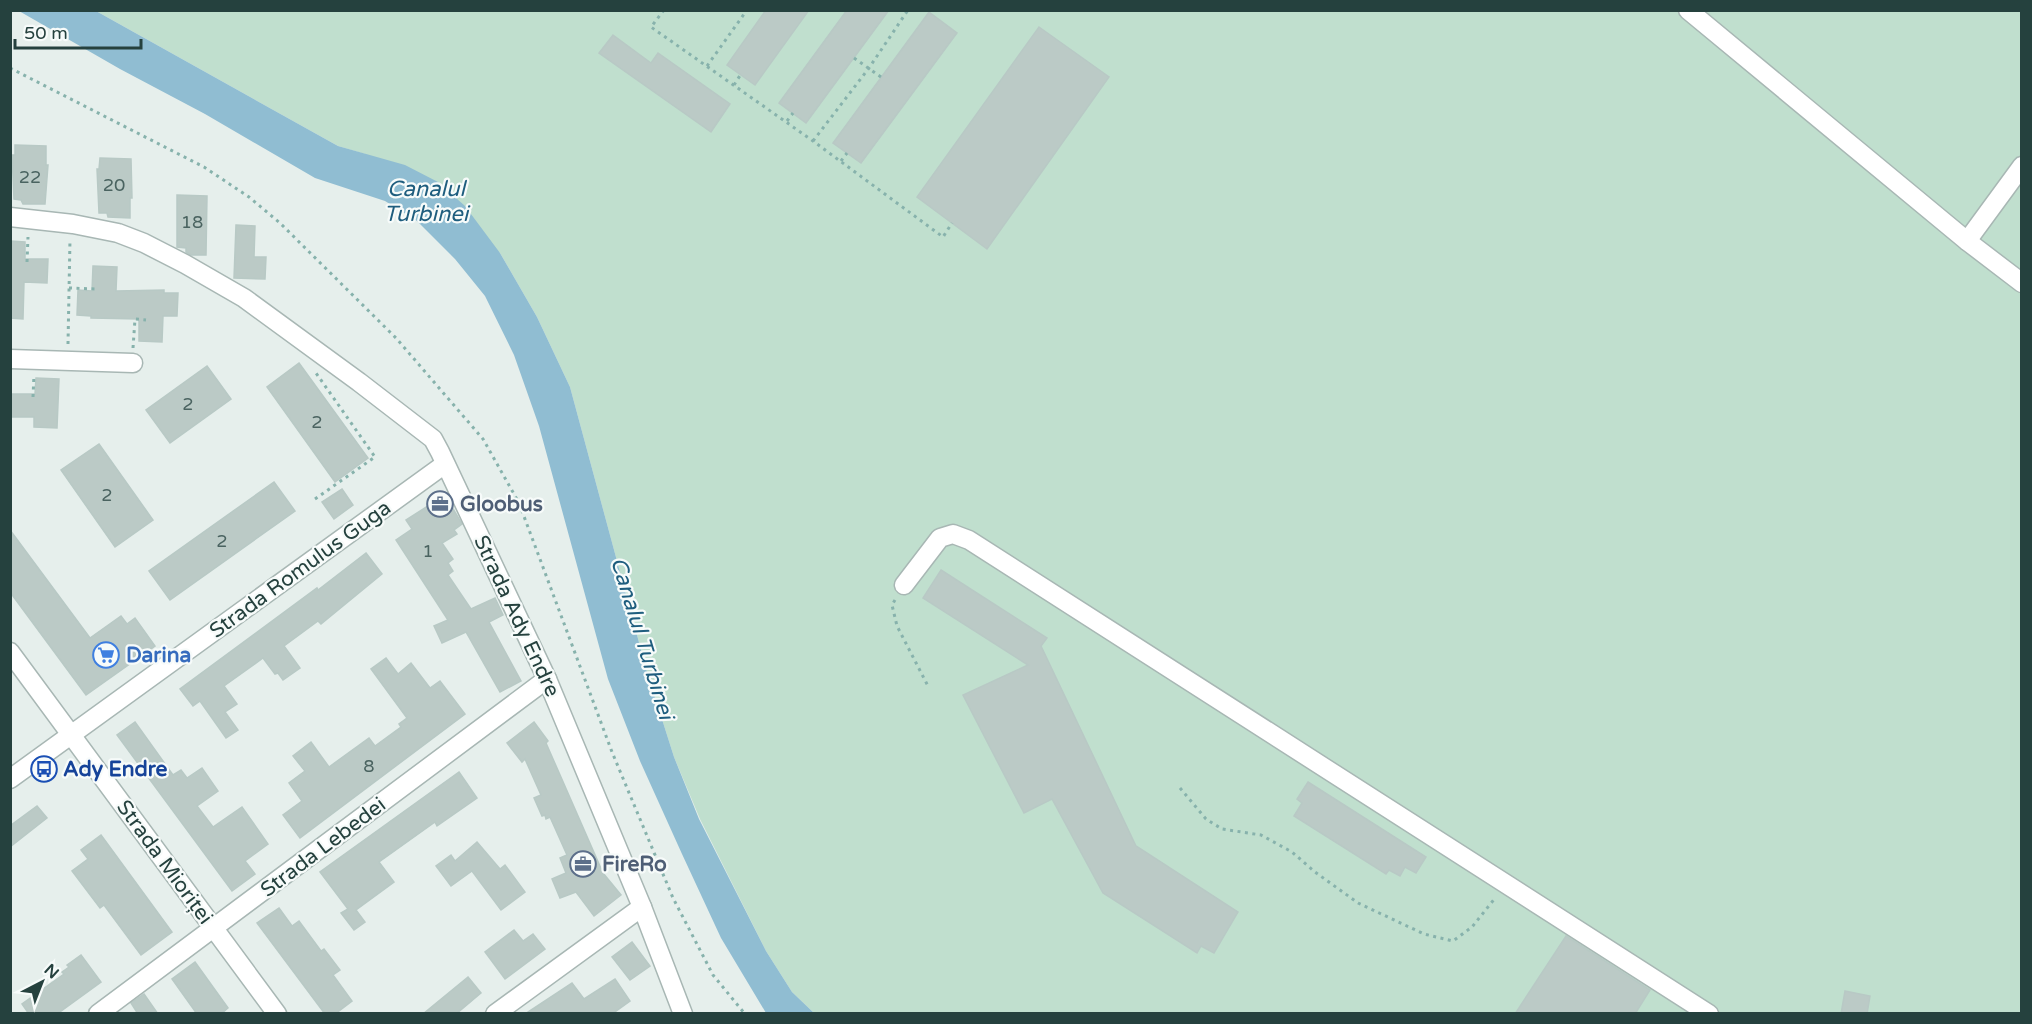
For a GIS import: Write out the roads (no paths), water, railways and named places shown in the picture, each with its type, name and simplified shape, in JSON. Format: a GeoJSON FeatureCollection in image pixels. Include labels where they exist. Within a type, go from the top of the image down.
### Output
{"type":"FeatureCollection","features":[{"type":"Feature","properties":{"kind":"street"},"geometry":{"type":"LineString","coordinates":[[1688,10],[1967,241],[2022,283]]}},
{"type":"Feature","properties":{"kind":"street"},"geometry":{"type":"LineString","coordinates":[[1967,241],[2022,166]]}},
{"type":"Feature","properties":{"kind":"street","name":"Strada Ady Endre"},"geometry":{"type":"LineString","coordinates":[[10,217],[73,224],[118,233],[144,243],[213,279],[244,298],[296,336],[425,432],[436,444],[547,679],[684,1014]]}},
{"type":"Feature","properties":{"kind":"street"},"geometry":{"type":"LineString","coordinates":[[10,359],[133,363]]}},
{"type":"Feature","properties":{"kind":"street","name":"Strada Romulus Guga"},"geometry":{"type":"LineString","coordinates":[[10,779],[445,464]]}},
{"type":"Feature","properties":{"kind":"street"},"geometry":{"type":"LineString","coordinates":[[904,585],[940,538],[953,534],[969,540],[1709,1014]]}},
{"type":"Feature","properties":{"kind":"street","name":"Strada Mioriței"},"geometry":{"type":"LineString","coordinates":[[10,652],[277,1014]]}},
{"type":"Feature","properties":{"kind":"street","name":"Strada Lebedei"},"geometry":{"type":"LineString","coordinates":[[98,1014],[547,679]]}},
{"type":"Feature","properties":{"kind":"street"},"geometry":{"type":"LineString","coordinates":[[495,1014],[642,907]]}},
{"type":"Feature","properties":{"kind":"water","name":"Canalul Turbinei"},"geometry":{"type":"Polygon","coordinates":[[[19,11],[96,11],[338,146],[405,165],[438,182],[465,206],[500,253],[537,317],[570,387],[647,672],[674,757],[699,819],[766,951],[792,992],[814,1013],[766,1013],[721,938],[682,854],[640,761],[608,679],[539,426],[514,355],[485,296],[455,259],[417,221],[385,201],[315,178],[19,11]]]}},
{"type":"Feature","properties":{"kind":"place","name":"Gloobus"},"geometry":{"type":"Point","coordinates":[440,504]}},
{"type":"Feature","properties":{"kind":"place","name":"Darina"},"geometry":{"type":"Point","coordinates":[106,655]}},
{"type":"Feature","properties":{"kind":"place","name":"Ady Endre"},"geometry":{"type":"Point","coordinates":[44,769]}},
{"type":"Feature","properties":{"kind":"place","name":"FireRo"},"geometry":{"type":"Point","coordinates":[583,864]}}]}
